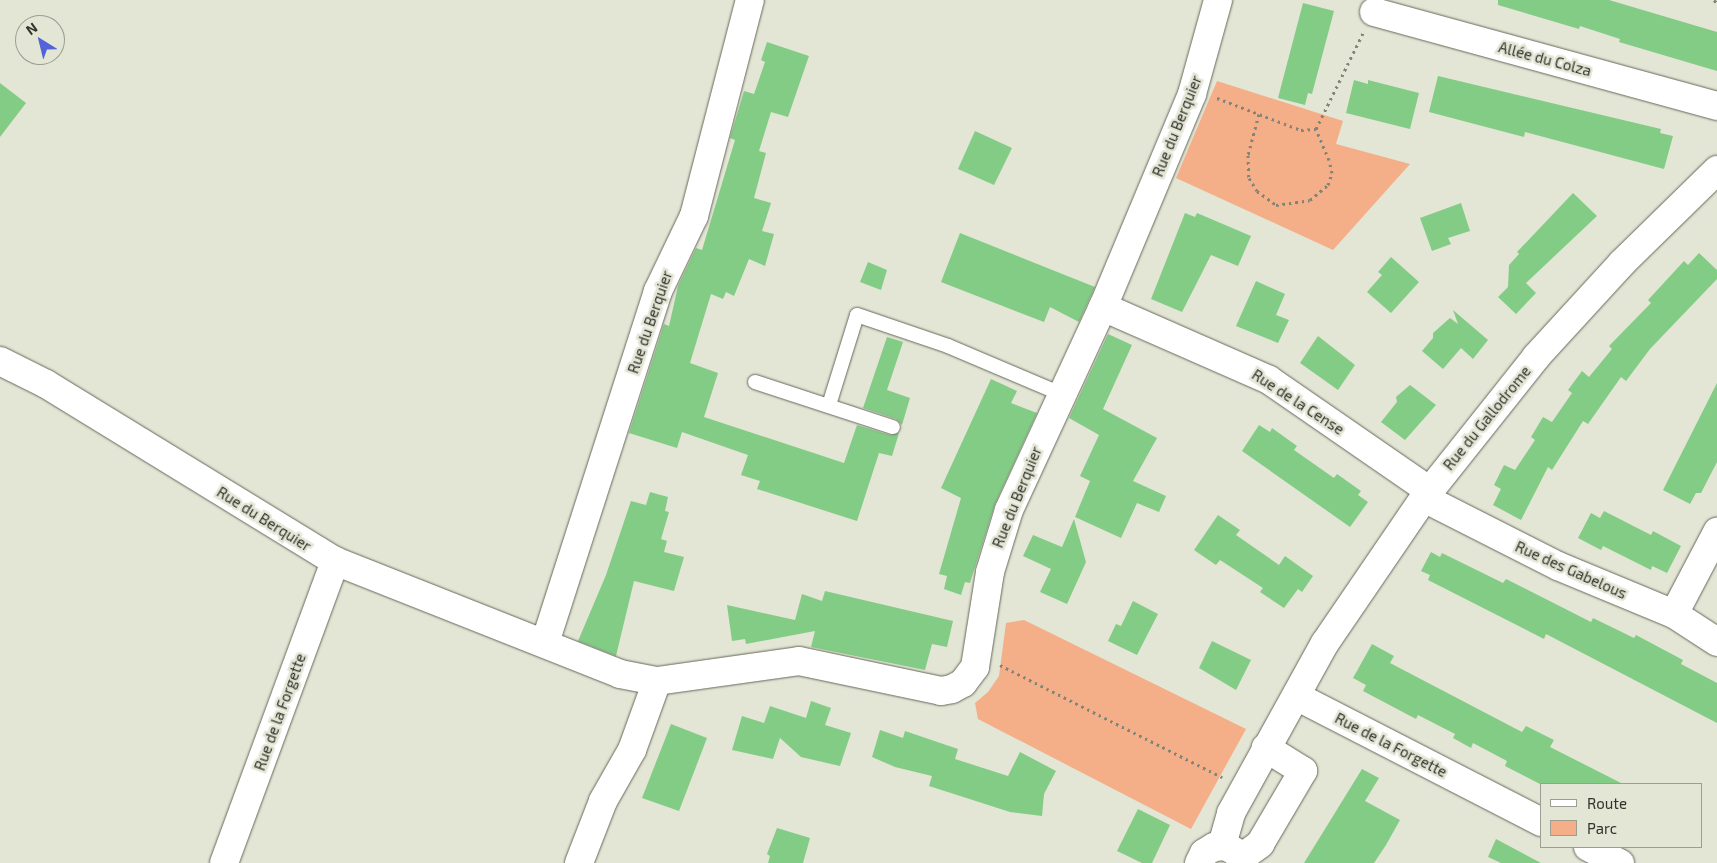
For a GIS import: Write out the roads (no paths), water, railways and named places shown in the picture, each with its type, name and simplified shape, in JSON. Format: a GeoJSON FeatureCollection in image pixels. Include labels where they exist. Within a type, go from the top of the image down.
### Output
{"type":"FeatureCollection","features":[{"type":"Feature","properties":{"kind":"street","name":"Rue du Berquier"},"geometry":{"type":"LineString","coordinates":[[545,644],[658,291],[694,216],[750,0]]}},
{"type":"Feature","properties":{"kind":"street","name":"Rue du Berquier"},"geometry":{"type":"LineString","coordinates":[[0,361],[46,384],[335,561],[620,674],[657,681],[799,662],[941,691],[963,683],[980,654],[988,582],[998,540],[1018,488],[1103,308],[1193,89],[1218,0]]}},
{"type":"Feature","properties":{"kind":"street","name":"Allée du Colza"},"geometry":{"type":"LineString","coordinates":[[1374,12],[1717,106]]}},
{"type":"Feature","properties":{"kind":"street","name":"Rue du Gallodrome"},"geometry":{"type":"LineString","coordinates":[[1296,696],[1349,605],[1427,494],[1508,389],[1579,309],[1717,170]]}},
{"type":"Feature","properties":{"kind":"street","name":"Rue de la Cense"},"geometry":{"type":"LineString","coordinates":[[1103,308],[1269,380],[1427,494]]}},
{"type":"Feature","properties":{"kind":"street","name":"Rue des Gabelous"},"geometry":{"type":"LineString","coordinates":[[1427,494],[1558,566],[1674,614],[1717,642]]}},
{"type":"Feature","properties":{"kind":"street"},"geometry":{"type":"LineString","coordinates":[[1674,614],[1717,532]]}},
{"type":"Feature","properties":{"kind":"street","name":"Rue de la Forgette"},"geometry":{"type":"LineString","coordinates":[[224,863],[335,561]]}},
{"type":"Feature","properties":{"kind":"street"},"geometry":{"type":"LineString","coordinates":[[579,863],[603,800],[632,750],[657,681]]}},
{"type":"Feature","properties":{"kind":"street","name":"Rue de la Forgette"},"geometry":{"type":"LineString","coordinates":[[1296,696],[1540,821]]}},
{"type":"Feature","properties":{"kind":"street"},"geometry":{"type":"LineString","coordinates":[[1235,856],[1227,821],[1296,696]]}},
{"type":"Feature","properties":{"kind":"street"},"geometry":{"type":"LineString","coordinates":[[1199,863],[1207,850],[1235,856],[1260,844],[1303,771],[1266,748]]}},
{"type":"Feature","properties":{"kind":"street"},"geometry":{"type":"LineString","coordinates":[[1590,848],[1620,863]]}},
{"type":"Feature","properties":{"kind":"lane"},"geometry":{"type":"LineString","coordinates":[[829,405],[857,315],[948,346],[1062,394]]}},
{"type":"Feature","properties":{"kind":"lane"},"geometry":{"type":"LineString","coordinates":[[755,382],[893,426]]}}]}
